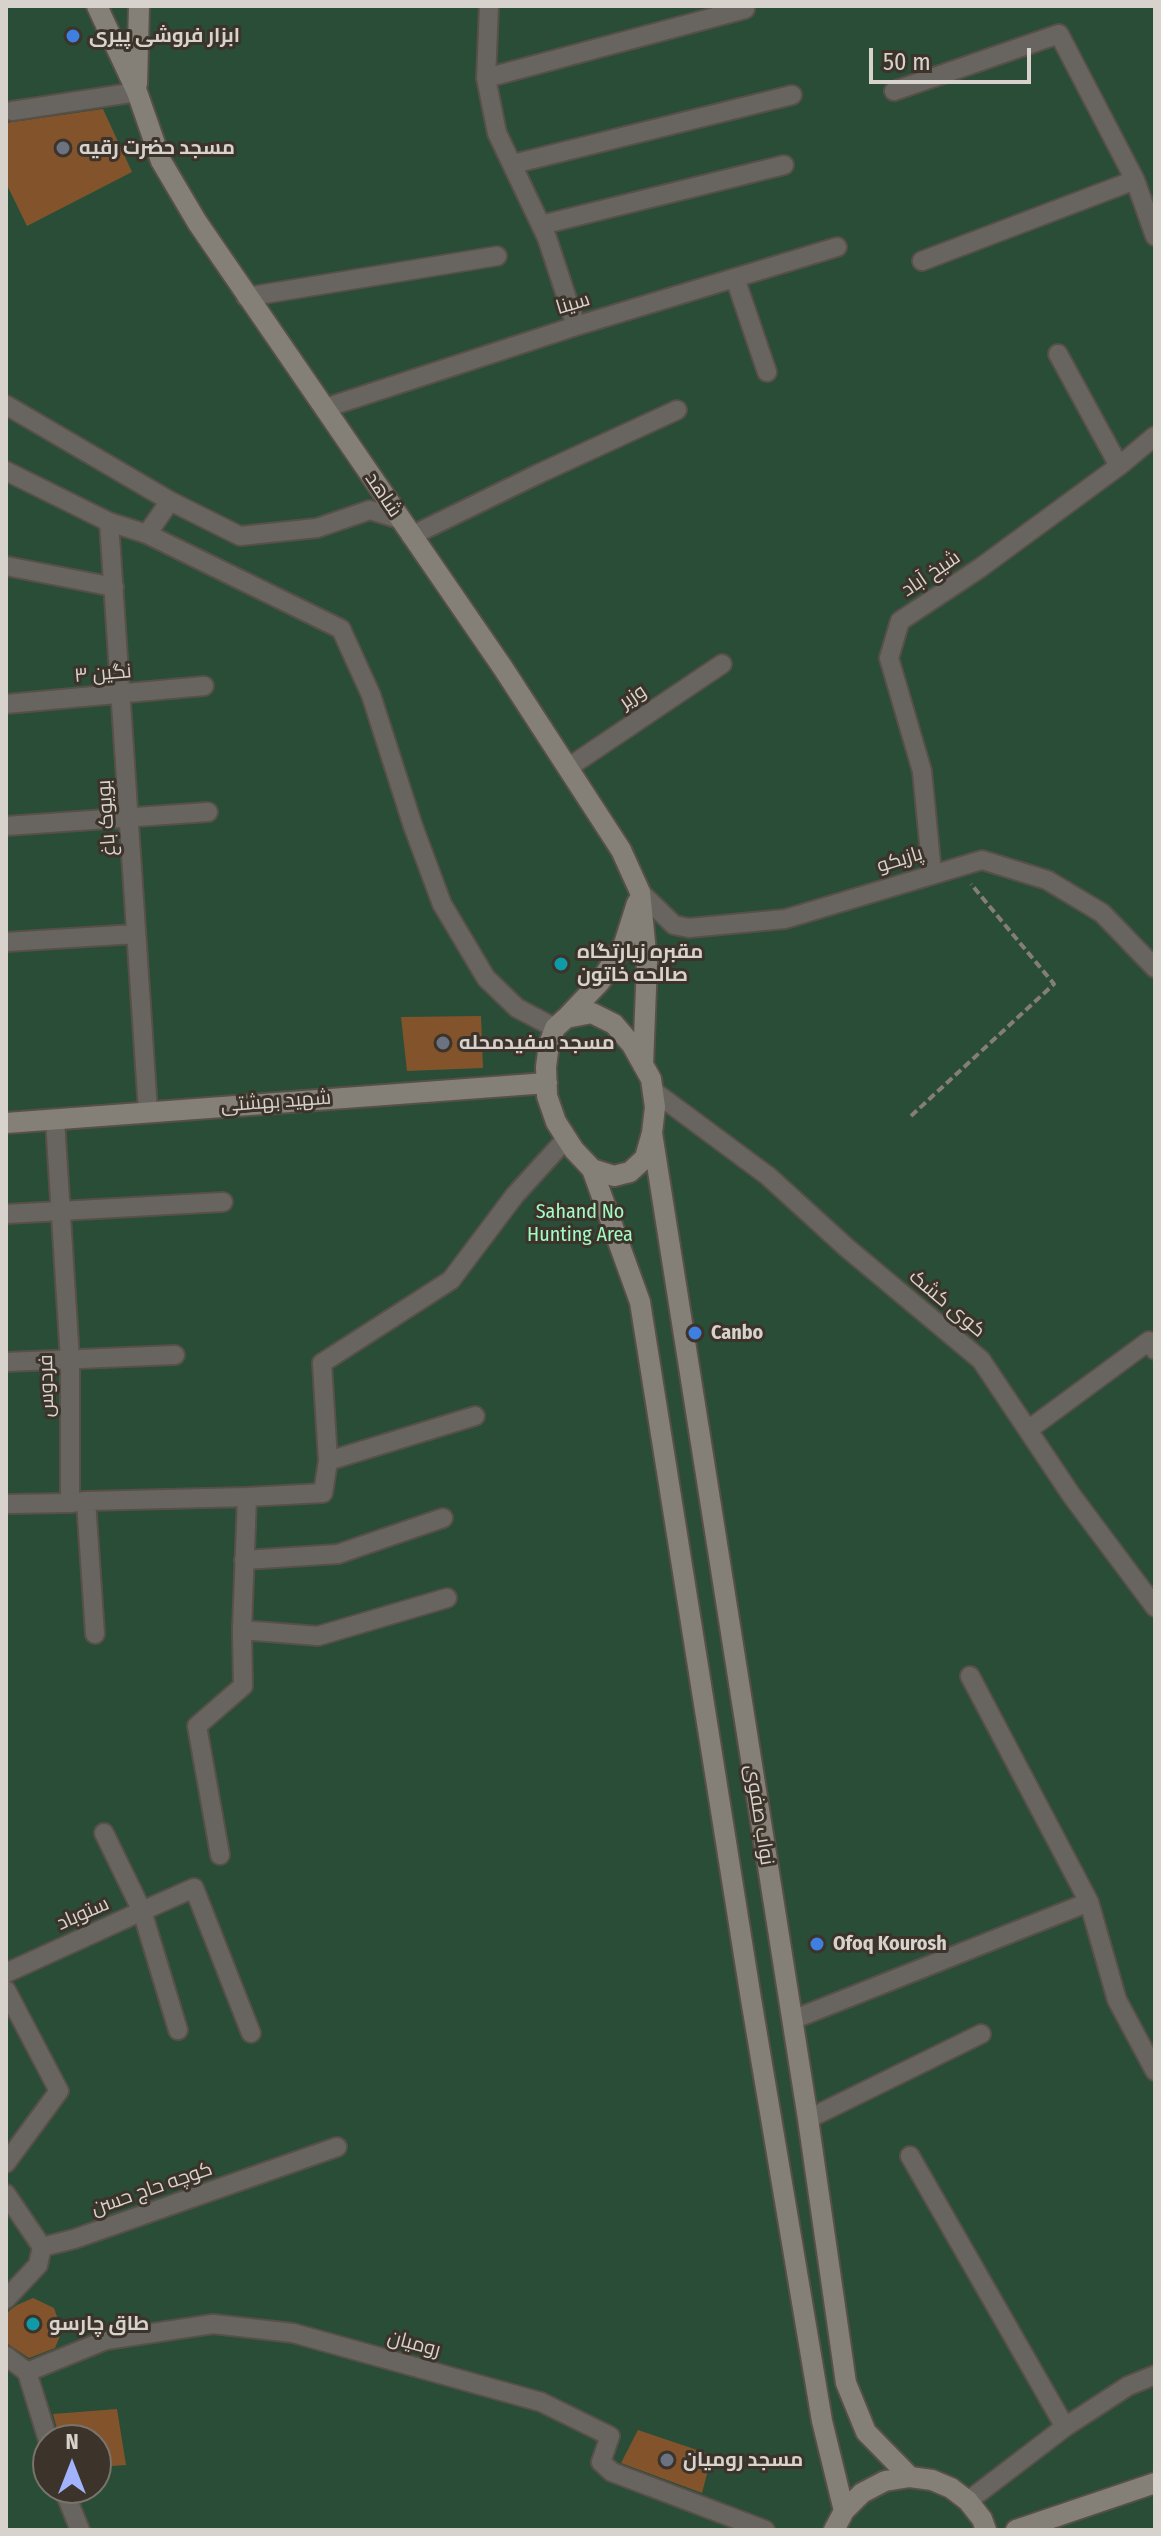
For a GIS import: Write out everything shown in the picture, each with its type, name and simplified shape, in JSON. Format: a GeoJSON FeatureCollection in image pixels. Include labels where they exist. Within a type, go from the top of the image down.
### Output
{"type":"FeatureCollection","features":[{"type":"Feature","properties":{"kind":"street"},"geometry":{"type":"LineString","coordinates":[[97,6],[137,92]]}},
{"type":"Feature","properties":{"kind":"street"},"geometry":{"type":"LineString","coordinates":[[137,92],[139,6]]}},
{"type":"Feature","properties":{"kind":"street"},"geometry":{"type":"LineString","coordinates":[[489,6],[486,78],[497,133],[541,225],[576,326]]}},
{"type":"Feature","properties":{"kind":"street"},"geometry":{"type":"LineString","coordinates":[[486,78],[745,9]]}},
{"type":"Feature","properties":{"kind":"street"},"geometry":{"type":"LineString","coordinates":[[894,91],[1059,34],[1150,209],[1155,236]]}},
{"type":"Feature","properties":{"kind":"street"},"geometry":{"type":"LineString","coordinates":[[12,111],[137,92]]}},
{"type":"Feature","properties":{"kind":"street","name":"شاهد"},"geometry":{"type":"LineString","coordinates":[[137,92],[161,161],[197,222],[503,668],[621,850],[640,892],[647,962],[643,1065]]}},
{"type":"Feature","properties":{"kind":"street"},"geometry":{"type":"LineString","coordinates":[[513,164],[792,95]]}},
{"type":"Feature","properties":{"kind":"street"},"geometry":{"type":"LineString","coordinates":[[541,225],[784,165]]}},
{"type":"Feature","properties":{"kind":"street"},"geometry":{"type":"LineString","coordinates":[[922,261],[1135,180]]}},
{"type":"Feature","properties":{"kind":"street","name":"سینا"},"geometry":{"type":"LineString","coordinates":[[325,408],[576,326],[837,247]]}},
{"type":"Feature","properties":{"kind":"street"},"geometry":{"type":"LineString","coordinates":[[246,297],[497,256]]}},
{"type":"Feature","properties":{"kind":"street"},"geometry":{"type":"LineString","coordinates":[[735,278],[767,372]]}},
{"type":"Feature","properties":{"kind":"street"},"geometry":{"type":"LineString","coordinates":[[1058,354],[1119,466]]}},
{"type":"Feature","properties":{"kind":"street"},"geometry":{"type":"LineString","coordinates":[[6,405],[170,501],[240,536],[317,528],[370,510],[405,528],[538,474],[677,410]]}},
{"type":"Feature","properties":{"kind":"street","name":"شیخ آباد"},"geometry":{"type":"LineString","coordinates":[[932,873],[922,771],[889,658],[900,621],[980,568],[1155,436]]}},
{"type":"Feature","properties":{"kind":"street"},"geometry":{"type":"LineString","coordinates":[[6,471],[109,522],[147,534],[341,629],[371,695],[442,904],[486,978],[517,1008],[561,1023],[592,1013],[614,1024],[632,1045],[651,1079],[655,1107],[645,1158],[630,1172],[614,1176],[592,1169],[556,1122],[547,1096],[549,1044],[561,1023],[600,982],[624,944],[640,892]]}},
{"type":"Feature","properties":{"kind":"street"},"geometry":{"type":"LineString","coordinates":[[147,534],[170,501]]}},
{"type":"Feature","properties":{"kind":"street","name":"بویوک باغ"},"geometry":{"type":"LineString","coordinates":[[109,522],[148,1111]]}},
{"type":"Feature","properties":{"kind":"street"},"geometry":{"type":"LineString","coordinates":[[6,566],[114,587]]}},
{"type":"Feature","properties":{"kind":"street","name":"وزیر"},"geometry":{"type":"LineString","coordinates":[[569,767],[722,664]]}},
{"type":"Feature","properties":{"kind":"street","name":"نگین ۳"},"geometry":{"type":"LineString","coordinates":[[6,704],[204,686]]}},
{"type":"Feature","properties":{"kind":"street"},"geometry":{"type":"LineString","coordinates":[[6,826],[208,812]]}},
{"type":"Feature","properties":{"kind":"street","name":"پازیکو"},"geometry":{"type":"LineString","coordinates":[[640,892],[674,925],[689,928],[785,919],[982,860],[1047,880],[1102,913],[1155,968]]}},
{"type":"Feature","properties":{"kind":"street"},"geometry":{"type":"LineString","coordinates":[[6,942],[136,934]]}},
{"type":"Feature","properties":{"kind":"street","name":"شهید بهشتی"},"geometry":{"type":"LineString","coordinates":[[6,1123],[547,1083]]}},
{"type":"Feature","properties":{"kind":"street","name":"کوی کشک"},"geometry":{"type":"LineString","coordinates":[[652,1090],[768,1176],[847,1248],[981,1360],[1072,1496],[1155,1607]]}},
{"type":"Feature","properties":{"kind":"street","name":"فردوس"},"geometry":{"type":"LineString","coordinates":[[55,1120],[78,1502],[95,1634]]}},
{"type":"Feature","properties":{"kind":"street","name":"نواب صفوی"},"geometry":{"type":"LineString","coordinates":[[652,1133],[808,2119],[846,2383],[866,2432],[910,2477]]}},
{"type":"Feature","properties":{"kind":"street"},"geometry":{"type":"LineString","coordinates":[[6,1504],[323,1493],[328,1461],[322,1363],[451,1280],[515,1195],[566,1139]]}},
{"type":"Feature","properties":{"kind":"street","name":"نواب صفوی"},"geometry":{"type":"LineString","coordinates":[[592,1169],[640,1302],[751,1999],[839,2521]]}},
{"type":"Feature","properties":{"kind":"street"},"geometry":{"type":"LineString","coordinates":[[6,1214],[223,1202]]}},
{"type":"Feature","properties":{"kind":"street"},"geometry":{"type":"LineString","coordinates":[[1028,1430],[1149,1341],[1155,1350]]}},
{"type":"Feature","properties":{"kind":"street"},"geometry":{"type":"LineString","coordinates":[[6,1362],[175,1355]]}},
{"type":"Feature","properties":{"kind":"street"},"geometry":{"type":"LineString","coordinates":[[328,1461],[475,1416]]}},
{"type":"Feature","properties":{"kind":"street"},"geometry":{"type":"LineString","coordinates":[[220,1855],[197,1726],[243,1686],[247,1497]]}},
{"type":"Feature","properties":{"kind":"street"},"geometry":{"type":"LineString","coordinates":[[244,1560],[338,1554],[443,1518]]}},
{"type":"Feature","properties":{"kind":"street"},"geometry":{"type":"LineString","coordinates":[[242,1630],[318,1636],[447,1598]]}},
{"type":"Feature","properties":{"kind":"street"},"geometry":{"type":"LineString","coordinates":[[970,1676],[1089,1902],[1117,2000],[1155,2071]]}},
{"type":"Feature","properties":{"kind":"street","name":"ستوباد"},"geometry":{"type":"LineString","coordinates":[[6,1973],[142,1911],[104,1833]]}},
{"type":"Feature","properties":{"kind":"street"},"geometry":{"type":"LineString","coordinates":[[178,2030],[142,1911],[194,1888],[251,2033]]}},
{"type":"Feature","properties":{"kind":"street"},"geometry":{"type":"LineString","coordinates":[[792,2020],[1089,1902]]}},
{"type":"Feature","properties":{"kind":"street"},"geometry":{"type":"LineString","coordinates":[[6,1990],[59,2091],[6,2163]]}},
{"type":"Feature","properties":{"kind":"street"},"geometry":{"type":"LineString","coordinates":[[808,2119],[981,2034]]}},
{"type":"Feature","properties":{"kind":"street","name":"کوچه حاج حسن"},"geometry":{"type":"LineString","coordinates":[[42,2247],[74,2239],[337,2147]]}},
{"type":"Feature","properties":{"kind":"street"},"geometry":{"type":"LineString","coordinates":[[910,2156],[1065,2427]]}},
{"type":"Feature","properties":{"kind":"street"},"geometry":{"type":"LineString","coordinates":[[6,2194],[42,2247],[38,2265],[6,2299]]}},
{"type":"Feature","properties":{"kind":"street","name":"رومیان"},"geometry":{"type":"LineString","coordinates":[[27,2372],[106,2340],[198,2326],[213,2324],[293,2333],[541,2402],[610,2436],[601,2462],[612,2472],[765,2530]]}},
{"type":"Feature","properties":{"kind":"street"},"geometry":{"type":"LineString","coordinates":[[6,2356],[27,2372],[43,2424]]}},
{"type":"Feature","properties":{"kind":"street"},"geometry":{"type":"LineString","coordinates":[[968,2501],[1065,2427],[1128,2386],[1155,2375]]}},
{"type":"Feature","properties":{"kind":"street"},"geometry":{"type":"LineString","coordinates":[[839,2521],[862,2493],[885,2481],[910,2477],[932,2480],[951,2488],[968,2501],[982,2519],[986,2530]]}},
{"type":"Feature","properties":{"kind":"street"},"geometry":{"type":"LineString","coordinates":[[1016,2530],[1155,2483]]}},
{"type":"Feature","properties":{"kind":"street"},"geometry":{"type":"LineString","coordinates":[[69,2504],[80,2530]]}},
{"type":"Feature","properties":{"kind":"path"},"geometry":{"type":"LineString","coordinates":[[911,1116],[1054,984],[957,867]]}},
{"type":"Feature","properties":{"kind":"green space","name":"Sahand No Hunting Area"},"geometry":{"type":"Polygon","coordinates":[[[6,6],[1155,6],[1155,2530],[6,2530],[6,6]]]}},
{"type":"Feature","properties":{"kind":"building","name":"مسجد حضرت رقیه"},"geometry":{"type":"Polygon","coordinates":[[[103,109],[132,172],[27,226],[6,183],[6,123],[103,109]]]}},
{"type":"Feature","properties":{"kind":"building","name":"مسجد سفیدمحله"},"geometry":{"type":"Polygon","coordinates":[[[481,1016],[483,1068],[407,1071],[401,1017],[481,1016]]]}},
{"type":"Feature","properties":{"kind":"building","name":"طاق چارسو"},"geometry":{"type":"Polygon","coordinates":[[[33,2298],[54,2308],[62,2331],[55,2348],[29,2358],[8,2344],[6,2317],[17,2305],[33,2298]]]}},
{"type":"Feature","properties":{"kind":"building"},"geometry":{"type":"Polygon","coordinates":[[[117,2409],[126,2465],[112,2466],[112,2424],[56,2424],[53,2414],[117,2409]]]}},
{"type":"Feature","properties":{"kind":"building","name":"مسجد رومیان"},"geometry":{"type":"Polygon","coordinates":[[[638,2430],[712,2455],[702,2493],[621,2463],[638,2430]]]}},
{"type":"Feature","properties":{"kind":"place","name":"ابزار فروشی پیری"},"geometry":{"type":"Point","coordinates":[73,36]}},
{"type":"Feature","properties":{"kind":"place","name":"مسجد حضرت رقیه"},"geometry":{"type":"Point","coordinates":[63,148]}},
{"type":"Feature","properties":{"kind":"place","name":"مقبره زیارتگاه صالحه خاتون"},"geometry":{"type":"Point","coordinates":[561,964]}},
{"type":"Feature","properties":{"kind":"place","name":"مسجد سفیدمحله"},"geometry":{"type":"Point","coordinates":[443,1043]}},
{"type":"Feature","properties":{"kind":"place","name":"Canbo"},"geometry":{"type":"Point","coordinates":[695,1333]}},
{"type":"Feature","properties":{"kind":"place","name":"Ofoq Kourosh"},"geometry":{"type":"Point","coordinates":[817,1944]}},
{"type":"Feature","properties":{"kind":"place","name":"طاق چارسو"},"geometry":{"type":"Point","coordinates":[33,2324]}},
{"type":"Feature","properties":{"kind":"place","name":"مسجد رومیان"},"geometry":{"type":"Point","coordinates":[667,2460]}}]}
